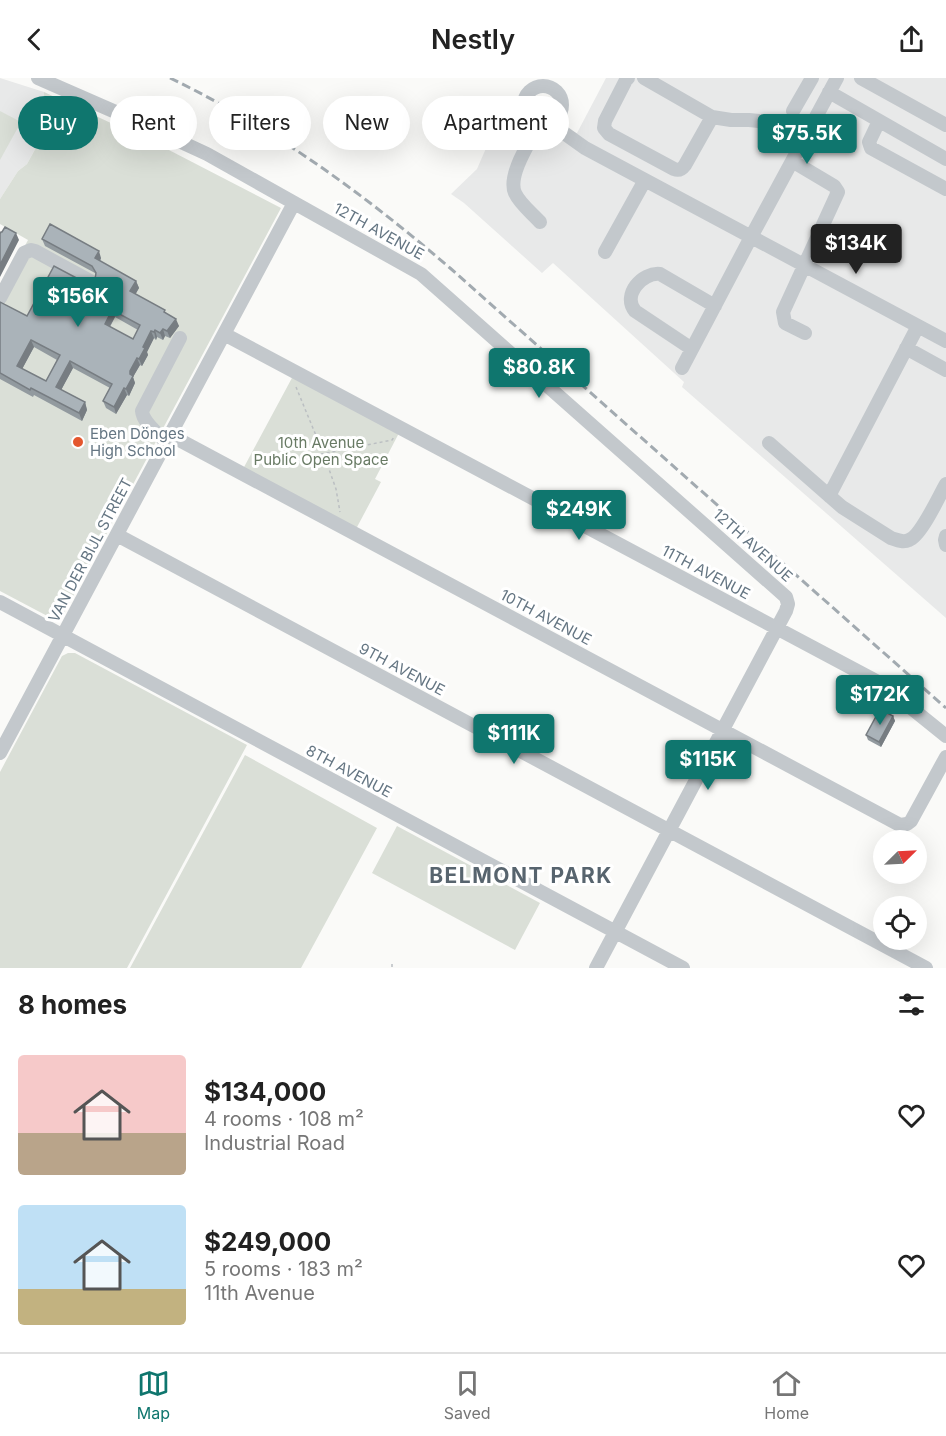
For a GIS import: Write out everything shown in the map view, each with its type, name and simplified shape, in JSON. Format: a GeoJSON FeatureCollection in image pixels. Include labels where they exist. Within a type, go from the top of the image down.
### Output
{"type":"FeatureCollection","features":[{"type":"Feature","properties":{"kind":"street","name":"12TH AVENUE"},"geometry":{"type":"LineString","coordinates":[[38,78],[207,154],[404,263],[428,279],[784,594],[788,604],[777,629]]}},
{"type":"Feature","properties":{"kind":"street"},"geometry":{"type":"LineString","coordinates":[[628,78],[605,121],[604,128],[609,134],[674,169],[682,169],[685,165],[712,117]]}},
{"type":"Feature","properties":{"kind":"street"},"geometry":{"type":"LineString","coordinates":[[644,78],[712,117],[759,121],[802,143]]}},
{"type":"Feature","properties":{"kind":"street"},"geometry":{"type":"LineString","coordinates":[[793,111],[812,78]]}},
{"type":"Feature","properties":{"kind":"street"},"geometry":{"type":"LineString","coordinates":[[682,368],[837,78]]}},
{"type":"Feature","properties":{"kind":"street"},"geometry":{"type":"LineString","coordinates":[[861,78],[946,125]]}},
{"type":"Feature","properties":{"kind":"street"},"geometry":{"type":"LineString","coordinates":[[829,92],[946,159]]}},
{"type":"Feature","properties":{"kind":"street"},"geometry":{"type":"LineString","coordinates":[[879,121],[869,142],[871,148],[946,189]]}},
{"type":"Feature","properties":{"kind":"street"},"geometry":{"type":"LineString","coordinates":[[540,222],[520,200],[513,186],[513,179],[519,162],[545,123],[585,148],[946,341]]}},
{"type":"Feature","properties":{"kind":"street"},"geometry":{"type":"LineString","coordinates":[[792,161],[834,186],[838,192],[783,312],[787,325],[805,333]]}},
{"type":"Feature","properties":{"kind":"street"},"geometry":{"type":"LineString","coordinates":[[605,252],[645,180]]}},
{"type":"Feature","properties":{"kind":"street","name":"VAN DER BIJL STREET"},"geometry":{"type":"LineString","coordinates":[[0,753],[5,733],[63,636],[294,203]]}},
{"type":"Feature","properties":{"kind":"street"},"geometry":{"type":"LineString","coordinates":[[0,298],[24,253],[31,250],[90,281]]}},
{"type":"Feature","properties":{"kind":"street"},"geometry":{"type":"LineString","coordinates":[[692,349],[635,311],[630,301],[633,291],[642,279],[654,273],[660,274],[715,306]]}},
{"type":"Feature","properties":{"kind":"street"},"geometry":{"type":"LineString","coordinates":[[829,496],[918,326]]}},
{"type":"Feature","properties":{"kind":"street","name":"11TH AVENUE"},"geometry":{"type":"LineString","coordinates":[[224,334],[884,686],[945,735]]}},
{"type":"Feature","properties":{"kind":"street","name":"10TH AVENUE"},"geometry":{"type":"LineString","coordinates":[[180,338],[142,411],[145,420],[168,438],[242,473],[900,825],[907,824],[913,818],[946,757]]}},
{"type":"Feature","properties":{"kind":"street"},"geometry":{"type":"LineString","coordinates":[[906,348],[946,370]]}},
{"type":"Feature","properties":{"kind":"street"},"geometry":{"type":"LineString","coordinates":[[769,443],[851,514],[891,538],[904,542],[915,537],[946,484]]}},
{"type":"Feature","properties":{"kind":"street","name":"9TH AVENUE"},"geometry":{"type":"LineString","coordinates":[[117,535],[926,968]]}},
{"type":"Feature","properties":{"kind":"street"},"geometry":{"type":"LineString","coordinates":[[946,536],[946,545]]}},
{"type":"Feature","properties":{"kind":"street","name":"8TH AVENUE"},"geometry":{"type":"LineString","coordinates":[[0,602],[683,968]]}},
{"type":"Feature","properties":{"kind":"street"},"geometry":{"type":"LineString","coordinates":[[596,968],[777,629]]}},
{"type":"Feature","properties":{"kind":"path"},"geometry":{"type":"LineString","coordinates":[[295,372],[293,381],[300,401],[324,454],[336,489],[342,520],[339,525]]}},
{"type":"Feature","properties":{"kind":"path"},"geometry":{"type":"LineString","coordinates":[[242,473],[247,469],[392,440],[400,428]]}},
{"type":"Feature","properties":{"kind":"shaded area"},"geometry":{"type":"Polygon","coordinates":[[[0,78],[44,92],[44,96],[18,96],[18,150],[35,150],[27,164],[18,171],[0,199],[0,78]]]}},
{"type":"Feature","properties":{"kind":"shaded area"},"geometry":{"type":"Polygon","coordinates":[[[606,78],[946,78],[946,618],[682,387],[684,382],[553,263],[542,273],[451,194],[477,169],[485,150],[569,150],[569,131],[577,133],[606,78]]]}},
{"type":"Feature","properties":{"kind":"green space"},"geometry":{"type":"Polygon","coordinates":[[[0,111],[18,120],[18,127],[0,160],[0,111]]]}},
{"type":"Feature","properties":{"kind":"green space","name":"Eben Dönges High School"},"geometry":{"type":"Polygon","coordinates":[[[98,117],[110,123],[110,150],[169,150],[281,208],[62,617],[53,619],[0,591],[0,293],[28,240],[0,224],[0,199],[18,171],[27,164],[35,150],[98,150],[98,117]]]}},
{"type":"Feature","properties":{"kind":"green space","name":"10th Avenue Public Open Space"},"geometry":{"type":"Polygon","coordinates":[[[293,376],[399,433],[375,479],[381,482],[356,529],[243,469],[293,376]]]}},
{"type":"Feature","properties":{"kind":"green space"},"geometry":{"type":"Polygon","coordinates":[[[75,653],[247,745],[127,968],[0,968],[0,772],[62,656],[75,653]]]}},
{"type":"Feature","properties":{"kind":"green space"},"geometry":{"type":"Polygon","coordinates":[[[245,755],[377,828],[301,968],[130,968],[245,755]]]}},
{"type":"Feature","properties":{"kind":"green space"},"geometry":{"type":"Polygon","coordinates":[[[397,826],[540,903],[515,950],[372,873],[397,826]]]}},
{"type":"Feature","properties":{"kind":"building"},"geometry":{"type":"Polygon","coordinates":[[[50,224],[99,251],[95,258],[136,281],[130,291],[165,310],[164,312],[176,319],[167,331],[163,329],[160,333],[155,330],[151,331],[143,347],[145,348],[130,371],[133,376],[114,407],[103,401],[112,384],[70,361],[56,387],[85,402],[79,413],[0,373],[0,302],[27,316],[54,266],[84,282],[88,283],[95,279],[96,273],[92,266],[42,239],[50,224]],[[112,310],[105,324],[133,339],[140,325],[112,310]],[[31,340],[17,366],[46,381],[60,355],[31,340]]]}},
{"type":"Feature","properties":{"kind":"building"},"geometry":{"type":"Polygon","coordinates":[[[5,227],[16,233],[0,265],[0,234],[5,227]]]}},
{"type":"Feature","properties":{"kind":"building"},"geometry":{"type":"Polygon","coordinates":[[[880,709],[893,716],[879,742],[866,735],[880,709]]]}},
{"type":"Feature","properties":{"kind":"railway"},"geometry":{"type":"LineString","coordinates":[[170,78],[208,97],[281,140],[351,188],[384,214],[450,268],[946,708]]}},
{"type":"Feature","properties":{"kind":"place","name":"Eben Dönges High School"},"geometry":{"type":"Point","coordinates":[78,442]}},
{"type":"Feature","properties":{"kind":"district","name":"BELMONT PARK"},"geometry":{"type":"Point","coordinates":[521,875]}}]}
